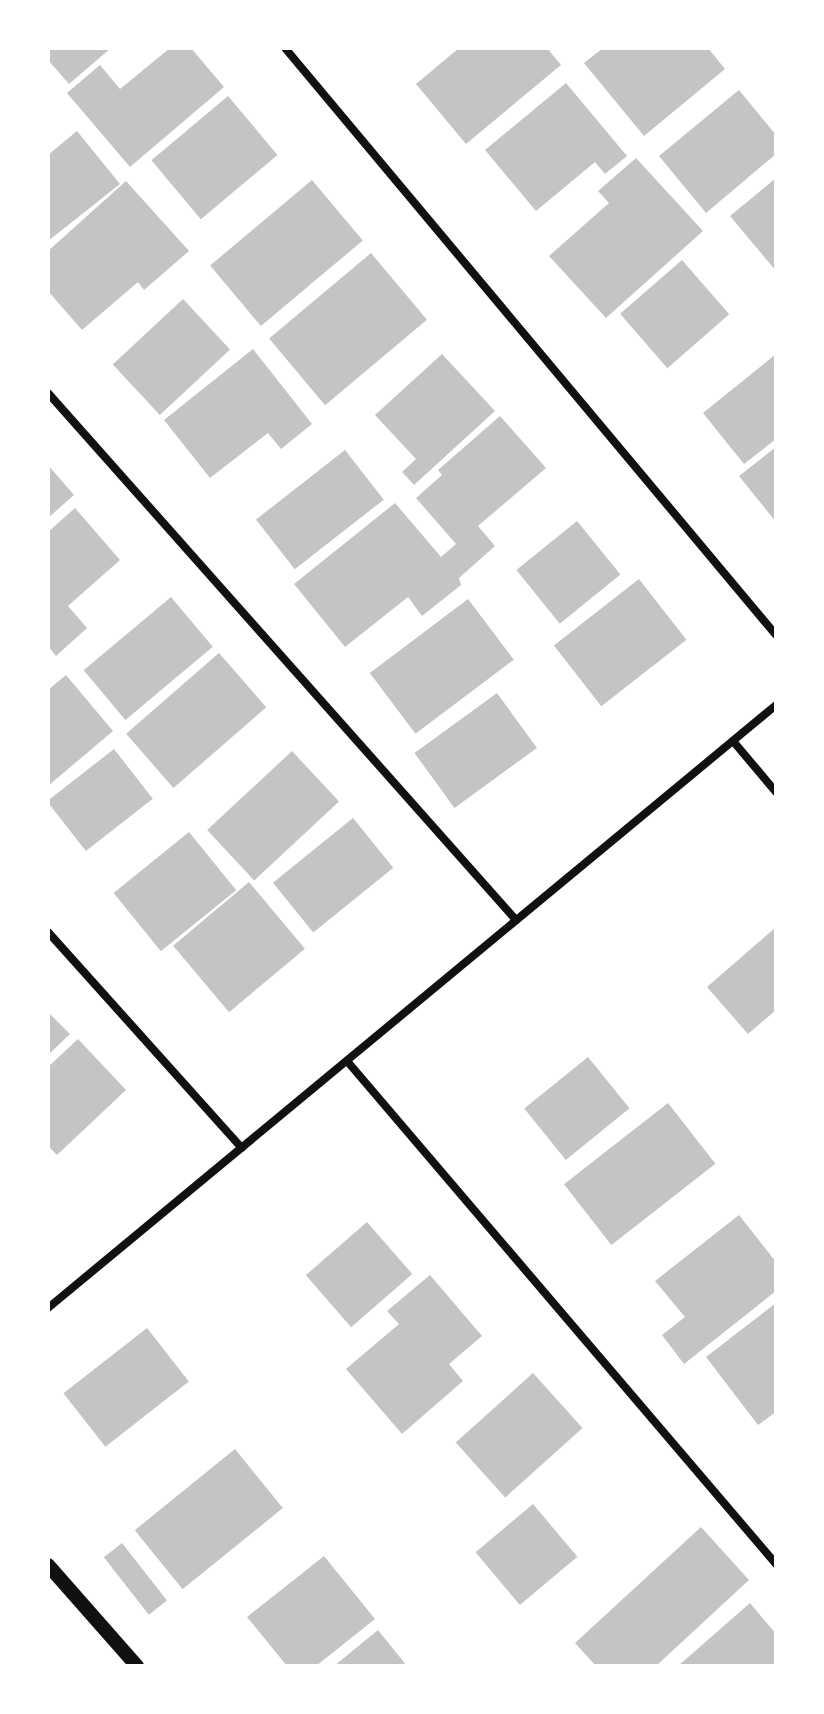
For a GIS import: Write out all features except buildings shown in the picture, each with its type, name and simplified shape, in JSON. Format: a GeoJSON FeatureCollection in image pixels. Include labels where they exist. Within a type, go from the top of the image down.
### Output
{"type":"FeatureCollection","features":[{"type":"Feature","properties":{"kind":"street"},"geometry":{"type":"LineString","coordinates":[[285,48],[776,635]]}},
{"type":"Feature","properties":{"kind":"street"},"geometry":{"type":"LineString","coordinates":[[48,393],[516,920]]}},
{"type":"Feature","properties":{"kind":"street"},"geometry":{"type":"LineString","coordinates":[[48,1308],[776,705]]}},
{"type":"Feature","properties":{"kind":"street"},"geometry":{"type":"LineString","coordinates":[[733,741],[776,792]]}},
{"type":"Feature","properties":{"kind":"street"},"geometry":{"type":"LineString","coordinates":[[48,932],[242,1148]]}},
{"type":"Feature","properties":{"kind":"street"},"geometry":{"type":"LineString","coordinates":[[347,1061],[776,1564]]}},
{"type":"Feature","properties":{"kind":"street"},"geometry":{"type":"LineString","coordinates":[[48,1565],[137,1666]]}}]}
